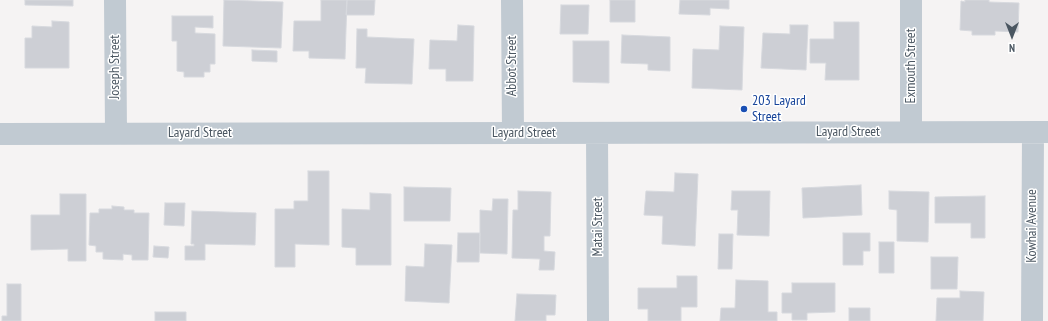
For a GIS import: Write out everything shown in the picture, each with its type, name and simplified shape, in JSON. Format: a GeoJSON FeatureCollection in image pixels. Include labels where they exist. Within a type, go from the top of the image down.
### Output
{"type":"FeatureCollection","features":[{"type":"Feature","properties":{"kind":"street","name":"Joseph Street"},"geometry":{"type":"LineString","coordinates":[[115,0],[116,133]]}},
{"type":"Feature","properties":{"kind":"street","name":"Abbot Street"},"geometry":{"type":"LineString","coordinates":[[512,0],[512,133]]}},
{"type":"Feature","properties":{"kind":"street","name":"Exmouth Street"},"geometry":{"type":"LineString","coordinates":[[911,0],[911,132]]}},
{"type":"Feature","properties":{"kind":"street","name":"Layard Street"},"geometry":{"type":"LineString","coordinates":[[0,134],[1040,132]]}},
{"type":"Feature","properties":{"kind":"street","name":"Kowhai Avenue"},"geometry":{"type":"LineString","coordinates":[[1032,321],[1040,132]]}},
{"type":"Feature","properties":{"kind":"street","name":"Matai Street"},"geometry":{"type":"LineString","coordinates":[[597,133],[598,321]]}},
{"type":"Feature","properties":{"kind":"building"},"geometry":{"type":"Polygon","coordinates":[[[25,0],[73,0],[73,6],[25,5],[25,0]]]}},
{"type":"Feature","properties":{"kind":"building"},"geometry":{"type":"Polygon","coordinates":[[[224,0],[283,2],[281,48],[223,46],[224,0]]]}},
{"type":"Feature","properties":{"kind":"building"},"geometry":{"type":"Polygon","coordinates":[[[321,0],[347,0],[345,59],[309,58],[309,51],[293,51],[294,21],[321,21],[321,0]]]}},
{"type":"Feature","properties":{"kind":"building"},"geometry":{"type":"Polygon","coordinates":[[[347,0],[375,0],[374,15],[346,15],[347,0]]]}},
{"type":"Feature","properties":{"kind":"building"},"geometry":{"type":"Polygon","coordinates":[[[610,0],[635,0],[635,22],[610,22],[610,0]]]}},
{"type":"Feature","properties":{"kind":"building"},"geometry":{"type":"Polygon","coordinates":[[[680,0],[729,0],[729,9],[710,8],[710,15],[679,14],[680,0]]]}},
{"type":"Feature","properties":{"kind":"building"},"geometry":{"type":"Polygon","coordinates":[[[965,0],[989,0],[989,2],[1019,3],[1018,32],[995,31],[995,35],[972,35],[972,31],[960,30],[961,1],[965,2],[965,0]]]}},
{"type":"Feature","properties":{"kind":"building"},"geometry":{"type":"Polygon","coordinates":[[[561,5],[589,5],[588,34],[560,34],[561,5]]]}},
{"type":"Feature","properties":{"kind":"building"},"geometry":{"type":"Polygon","coordinates":[[[172,16],[213,16],[213,28],[195,27],[195,33],[215,34],[215,64],[210,64],[210,72],[204,72],[204,77],[184,77],[184,72],[177,71],[177,41],[172,41],[172,16]]]}},
{"type":"Feature","properties":{"kind":"building"},"geometry":{"type":"Polygon","coordinates":[[[52,21],[69,22],[69,68],[25,68],[25,38],[32,38],[32,26],[52,27],[52,21]]]}},
{"type":"Feature","properties":{"kind":"building"},"geometry":{"type":"Polygon","coordinates":[[[834,22],[859,22],[859,80],[825,80],[826,63],[810,63],[810,39],[834,39],[834,22]]]}},
{"type":"Feature","properties":{"kind":"building"},"geometry":{"type":"Polygon","coordinates":[[[458,25],[474,26],[473,81],[446,81],[446,69],[429,69],[430,40],[457,41],[458,25]]]}},
{"type":"Feature","properties":{"kind":"building"},"geometry":{"type":"Polygon","coordinates":[[[790,25],[808,25],[806,70],[761,68],[763,33],[790,34],[790,25]]]}},
{"type":"Feature","properties":{"kind":"building"},"geometry":{"type":"Polygon","coordinates":[[[720,26],[744,27],[742,90],[692,88],[693,49],[719,50],[720,26]]]}},
{"type":"Feature","properties":{"kind":"building"},"geometry":{"type":"Polygon","coordinates":[[[357,29],[367,29],[367,37],[414,39],[412,84],[365,83],[366,68],[356,68],[357,29]]]}},
{"type":"Feature","properties":{"kind":"building"},"geometry":{"type":"Polygon","coordinates":[[[622,35],[670,37],[670,71],[648,70],[648,64],[621,63],[622,35]]]}},
{"type":"Feature","properties":{"kind":"building"},"geometry":{"type":"Polygon","coordinates":[[[573,41],[609,41],[609,83],[573,82],[573,41]]]}},
{"type":"Feature","properties":{"kind":"building"},"geometry":{"type":"Polygon","coordinates":[[[252,50],[277,51],[277,62],[252,61],[252,50]]]}},
{"type":"Feature","properties":{"kind":"building"},"geometry":{"type":"Polygon","coordinates":[[[308,171],[329,171],[329,245],[295,244],[295,267],[275,267],[275,209],[294,209],[294,201],[308,201],[308,171]]]}},
{"type":"Feature","properties":{"kind":"building"},"geometry":{"type":"Polygon","coordinates":[[[675,173],[698,174],[695,246],[662,244],[663,216],[644,215],[646,191],[674,192],[675,173]]]}},
{"type":"Feature","properties":{"kind":"building"},"geometry":{"type":"Polygon","coordinates":[[[861,185],[862,215],[803,218],[802,188],[861,185]]]}},
{"type":"Feature","properties":{"kind":"building"},"geometry":{"type":"Polygon","coordinates":[[[404,187],[451,188],[450,221],[404,221],[404,187]]]}},
{"type":"Feature","properties":{"kind":"building"},"geometry":{"type":"Polygon","coordinates":[[[518,191],[551,192],[550,236],[544,236],[544,251],[555,252],[554,270],[539,270],[540,259],[512,258],[513,210],[518,210],[518,191]]]}},
{"type":"Feature","properties":{"kind":"building"},"geometry":{"type":"Polygon","coordinates":[[[732,191],[770,191],[769,236],[737,235],[738,210],[731,210],[732,191]]]}},
{"type":"Feature","properties":{"kind":"building"},"geometry":{"type":"Polygon","coordinates":[[[889,191],[929,192],[928,242],[897,241],[897,210],[889,209],[889,191]]]}},
{"type":"Feature","properties":{"kind":"building"},"geometry":{"type":"Polygon","coordinates":[[[370,193],[391,194],[391,265],[356,265],[356,248],[342,247],[342,209],[370,210],[370,193]]]}},
{"type":"Feature","properties":{"kind":"building"},"geometry":{"type":"Polygon","coordinates":[[[60,194],[86,194],[86,261],[68,261],[68,249],[31,250],[31,215],[60,215],[60,194]]]}},
{"type":"Feature","properties":{"kind":"building"},"geometry":{"type":"Polygon","coordinates":[[[985,196],[985,238],[971,238],[971,223],[935,223],[935,197],[985,196]]]}},
{"type":"Feature","properties":{"kind":"building"},"geometry":{"type":"Polygon","coordinates":[[[493,199],[508,199],[507,254],[480,253],[480,210],[492,211],[493,199]]]}},
{"type":"Feature","properties":{"kind":"building"},"geometry":{"type":"Polygon","coordinates":[[[165,203],[185,203],[184,226],[164,225],[165,203]]]}},
{"type":"Feature","properties":{"kind":"building"},"geometry":{"type":"Polygon","coordinates":[[[112,206],[124,207],[124,210],[134,210],[134,213],[149,213],[148,260],[132,260],[132,255],[123,254],[123,260],[103,259],[103,252],[96,252],[96,246],[89,245],[90,213],[99,213],[99,209],[112,209],[112,206]]]}},
{"type":"Feature","properties":{"kind":"building"},"geometry":{"type":"Polygon","coordinates":[[[192,211],[256,213],[255,245],[205,244],[205,260],[185,260],[185,246],[194,246],[194,244],[191,244],[192,211]]]}},
{"type":"Feature","properties":{"kind":"building"},"geometry":{"type":"Polygon","coordinates":[[[458,233],[480,233],[479,262],[457,262],[458,233]]]}},
{"type":"Feature","properties":{"kind":"building"},"geometry":{"type":"Polygon","coordinates":[[[843,233],[870,233],[870,251],[863,251],[863,265],[843,265],[843,233]]]}},
{"type":"Feature","properties":{"kind":"building"},"geometry":{"type":"Polygon","coordinates":[[[719,234],[733,234],[732,269],[718,269],[719,234]]]}},
{"type":"Feature","properties":{"kind":"building"},"geometry":{"type":"Polygon","coordinates":[[[879,242],[894,242],[894,273],[879,273],[879,242]]]}},
{"type":"Feature","properties":{"kind":"building"},"geometry":{"type":"Polygon","coordinates":[[[425,244],[452,245],[449,303],[405,301],[406,266],[424,267],[425,244]]]}},
{"type":"Feature","properties":{"kind":"building"},"geometry":{"type":"Polygon","coordinates":[[[154,246],[169,247],[168,258],[153,257],[154,246]]]}},
{"type":"Feature","properties":{"kind":"building"},"geometry":{"type":"Polygon","coordinates":[[[931,257],[958,257],[957,289],[931,289],[931,257]]]}},
{"type":"Feature","properties":{"kind":"building"},"geometry":{"type":"Polygon","coordinates":[[[677,276],[697,276],[697,307],[681,307],[681,321],[648,321],[648,309],[638,309],[638,288],[677,288],[677,276]]]}},
{"type":"Feature","properties":{"kind":"building"},"geometry":{"type":"Polygon","coordinates":[[[736,280],[768,281],[768,312],[777,312],[777,321],[720,321],[721,308],[735,308],[736,280]]]}},
{"type":"Feature","properties":{"kind":"building"},"geometry":{"type":"Polygon","coordinates":[[[792,283],[835,283],[835,312],[807,313],[807,320],[792,320],[792,313],[782,313],[782,293],[792,293],[792,283]]]}},
{"type":"Feature","properties":{"kind":"building"},"geometry":{"type":"Polygon","coordinates":[[[7,284],[21,284],[21,321],[2,321],[2,316],[7,316],[7,284]]]}},
{"type":"Feature","properties":{"kind":"building"},"geometry":{"type":"Polygon","coordinates":[[[960,291],[984,292],[983,321],[936,321],[937,298],[960,298],[960,291]]]}},
{"type":"Feature","properties":{"kind":"building"},"geometry":{"type":"Polygon","coordinates":[[[517,294],[556,295],[555,315],[546,315],[546,321],[515,321],[517,294]]]}},
{"type":"Feature","properties":{"kind":"building"},"geometry":{"type":"Polygon","coordinates":[[[849,308],[870,308],[870,321],[849,321],[849,308]]]}},
{"type":"Feature","properties":{"kind":"building"},"geometry":{"type":"Polygon","coordinates":[[[155,312],[186,312],[186,321],[155,321],[155,312]]]}},
{"type":"Feature","properties":{"kind":"place","name":"203 Layard Street"},"geometry":{"type":"Point","coordinates":[744,109]}}]}
